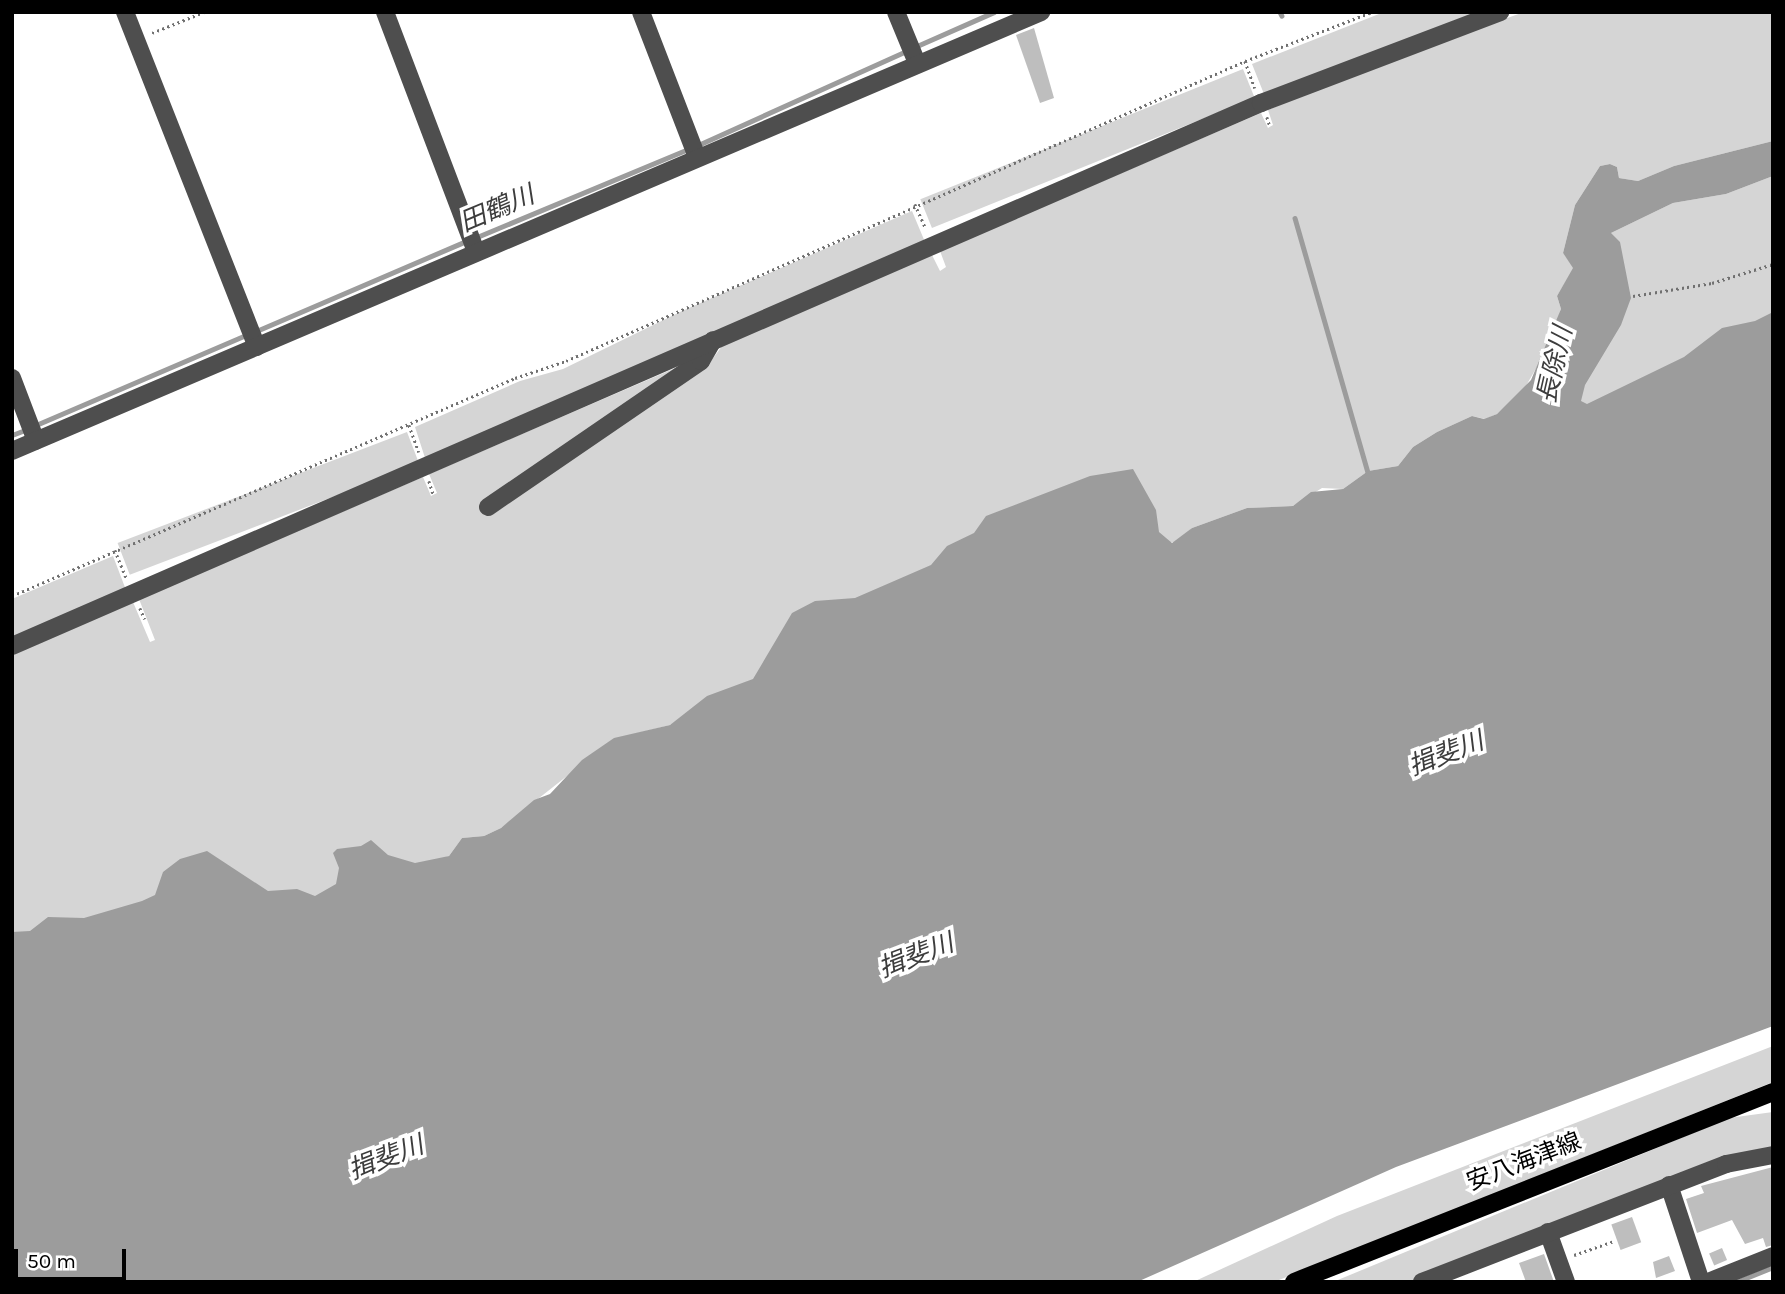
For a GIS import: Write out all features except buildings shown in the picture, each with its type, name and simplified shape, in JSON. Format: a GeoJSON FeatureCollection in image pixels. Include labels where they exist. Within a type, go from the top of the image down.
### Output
{"type":"FeatureCollection","features":[{"type":"Feature","properties":{"kind":"main road","name":"安八海津線"},"geometry":{"type":"LineString","coordinates":[[1294,1282],[1767,1098]]}},
{"type":"Feature","properties":{"kind":"street"},"geometry":{"type":"LineString","coordinates":[[125,12],[256,345]]}},
{"type":"Feature","properties":{"kind":"street"},"geometry":{"type":"LineString","coordinates":[[385,12],[475,250]]}},
{"type":"Feature","properties":{"kind":"street"},"geometry":{"type":"LineString","coordinates":[[641,12],[694,150]]}},
{"type":"Feature","properties":{"kind":"street"},"geometry":{"type":"LineString","coordinates":[[895,12],[914,56]]}},
{"type":"Feature","properties":{"kind":"street"},"geometry":{"type":"LineString","coordinates":[[12,451],[475,250],[694,150],[914,56],[1041,12]]}},
{"type":"Feature","properties":{"kind":"street"},"geometry":{"type":"LineString","coordinates":[[12,646],[1261,103],[1500,12]]}},
{"type":"Feature","properties":{"kind":"street"},"geometry":{"type":"LineString","coordinates":[[488,507],[701,361],[713,340]]}},
{"type":"Feature","properties":{"kind":"street"},"geometry":{"type":"LineString","coordinates":[[12,378],[35,439]]}},
{"type":"Feature","properties":{"kind":"street"},"geometry":{"type":"LineString","coordinates":[[1422,1282],[1726,1164],[1773,1155]]}},
{"type":"Feature","properties":{"kind":"street"},"geometry":{"type":"LineString","coordinates":[[1669,1185],[1701,1282]]}},
{"type":"Feature","properties":{"kind":"street"},"geometry":{"type":"LineString","coordinates":[[1548,1232],[1566,1282]]}},
{"type":"Feature","properties":{"kind":"street"},"geometry":{"type":"LineString","coordinates":[[1708,1282],[1773,1256]]}},
{"type":"Feature","properties":{"kind":"path"},"geometry":{"type":"LineString","coordinates":[[135,39],[204,12]]}},
{"type":"Feature","properties":{"kind":"path"},"geometry":{"type":"LineString","coordinates":[[12,596],[515,378],[566,362],[1207,78],[1372,12]]}},
{"type":"Feature","properties":{"kind":"path"},"geometry":{"type":"LineString","coordinates":[[1633,296],[1712,283],[1773,264]]}},
{"type":"Feature","properties":{"kind":"path"},"geometry":{"type":"LineString","coordinates":[[1559,1261],[1614,1241]]}},
{"type":"Feature","properties":{"kind":"shaded area"},"geometry":{"type":"Polygon","coordinates":[[[1384,12],[1481,12],[1264,94],[1252,64],[1384,12]]]}},
{"type":"Feature","properties":{"kind":"shaded area"},"geometry":{"type":"Polygon","coordinates":[[[1524,12],[1773,12],[1773,141],[1674,166],[1638,181],[1619,178],[1617,167],[1610,164],[1600,166],[1575,205],[1563,253],[1574,268],[1557,296],[1561,309],[1549,346],[1523,391],[1497,414],[1485,419],[1472,416],[1437,432],[1413,447],[1398,466],[1368,471],[1343,489],[1322,488],[1293,506],[1247,508],[1192,528],[1179,541],[1084,559],[691,712],[670,725],[614,739],[501,828],[484,836],[462,838],[449,856],[346,894],[12,940],[12,653],[133,602],[150,642],[155,640],[139,599],[423,477],[431,496],[437,493],[429,474],[687,363],[711,361],[722,346],[932,255],[940,271],[946,267],[940,251],[1261,113],[1268,128],[1273,125],[1268,110],[1349,75],[1524,12]]]}},
{"type":"Feature","properties":{"kind":"shaded area"},"geometry":{"type":"Polygon","coordinates":[[[1243,69],[1255,98],[932,228],[920,199],[1243,69]]]}},
{"type":"Feature","properties":{"kind":"shaded area"},"geometry":{"type":"Polygon","coordinates":[[[1773,176],[1773,337],[1586,418],[1576,386],[1611,233],[1673,203],[1726,194],[1773,176]]]}},
{"type":"Feature","properties":{"kind":"shaded area"},"geometry":{"type":"Polygon","coordinates":[[[912,211],[925,242],[426,461],[415,427],[520,381],[563,369],[682,311],[912,211]]]}},
{"type":"Feature","properties":{"kind":"shaded area"},"geometry":{"type":"Polygon","coordinates":[[[407,432],[419,464],[130,575],[118,543],[407,432]]]}},
{"type":"Feature","properties":{"kind":"shaded area"},"geometry":{"type":"Polygon","coordinates":[[[113,556],[126,590],[12,639],[12,599],[113,556]]]}},
{"type":"Feature","properties":{"kind":"shaded area"},"geometry":{"type":"Polygon","coordinates":[[[1773,1046],[1773,1082],[1274,1282],[1193,1282],[1337,1216],[1773,1046]]]}},
{"type":"Feature","properties":{"kind":"shaded area"},"geometry":{"type":"Polygon","coordinates":[[[1773,1112],[1773,1151],[1412,1282],[1333,1282],[1729,1118],[1773,1112]]]}},
{"type":"Feature","properties":{"kind":"water"},"geometry":{"type":"Polygon","coordinates":[[[1773,141],[1773,176],[1726,194],[1673,203],[1611,233],[1620,242],[1631,298],[1621,325],[1585,385],[1581,401],[1587,404],[1684,357],[1722,328],[1755,321],[1773,312],[1773,1026],[1396,1167],[1137,1282],[12,1282],[12,932],[30,931],[48,917],[84,918],[142,901],[155,895],[163,872],[180,859],[207,851],[268,891],[297,889],[315,896],[336,884],[339,868],[333,853],[337,849],[361,846],[371,840],[388,855],[415,863],[449,856],[462,838],[484,836],[501,828],[534,800],[550,794],[582,760],[614,738],[670,725],[707,696],[753,679],[792,613],[815,601],[855,598],[931,565],[947,546],[974,533],[986,516],[1090,476],[1133,469],[1156,510],[1159,532],[1172,543],[1192,528],[1247,508],[1293,506],[1311,492],[1343,489],[1368,471],[1398,466],[1413,447],[1437,432],[1472,416],[1484,419],[1497,414],[1531,380],[1561,309],[1557,296],[1573,268],[1563,253],[1575,205],[1600,166],[1610,164],[1617,167],[1619,178],[1638,181],[1674,166],[1773,141]]]}},
{"type":"Feature","properties":{"kind":"waterway","name":"田鶴川"},"geometry":{"type":"LineString","coordinates":[[917,46],[994,12]]}},
{"type":"Feature","properties":{"kind":"waterway"},"geometry":{"type":"LineString","coordinates":[[1280,12],[1282,16]]}},
{"type":"Feature","properties":{"kind":"waterway","name":"田鶴川"},"geometry":{"type":"LineString","coordinates":[[696,146],[909,50]]}},
{"type":"Feature","properties":{"kind":"waterway","name":"田鶴川"},"geometry":{"type":"LineString","coordinates":[[477,237],[688,149]]}},
{"type":"Feature","properties":{"kind":"waterway"},"geometry":{"type":"LineString","coordinates":[[1295,218],[1369,476]]}},
{"type":"Feature","properties":{"kind":"waterway","name":"田鶴川"},"geometry":{"type":"LineString","coordinates":[[254,332],[469,240]]}},
{"type":"Feature","properties":{"kind":"waterway","name":"田鶴川"},"geometry":{"type":"LineString","coordinates":[[36,425],[246,335]]}},
{"type":"Feature","properties":{"kind":"waterway","name":"田鶴川"},"geometry":{"type":"LineString","coordinates":[[12,435],[28,429]]}},
{"type":"Feature","properties":{"kind":"waterway"},"geometry":{"type":"LineString","coordinates":[[1736,1282],[1773,1267]]}},
{"type":"Feature","properties":{"kind":"water label","name":"長除川"},"geometry":{"type":"Point","coordinates":[1555,365]}},
{"type":"Feature","properties":{"kind":"water label","name":"揖斐川"},"geometry":{"type":"Point","coordinates":[1446,754]}},
{"type":"Feature","properties":{"kind":"water label","name":"揖斐川"},"geometry":{"type":"Point","coordinates":[916,956]}},
{"type":"Feature","properties":{"kind":"water label","name":"揖斐川"},"geometry":{"type":"Point","coordinates":[386,1158]}}]}
